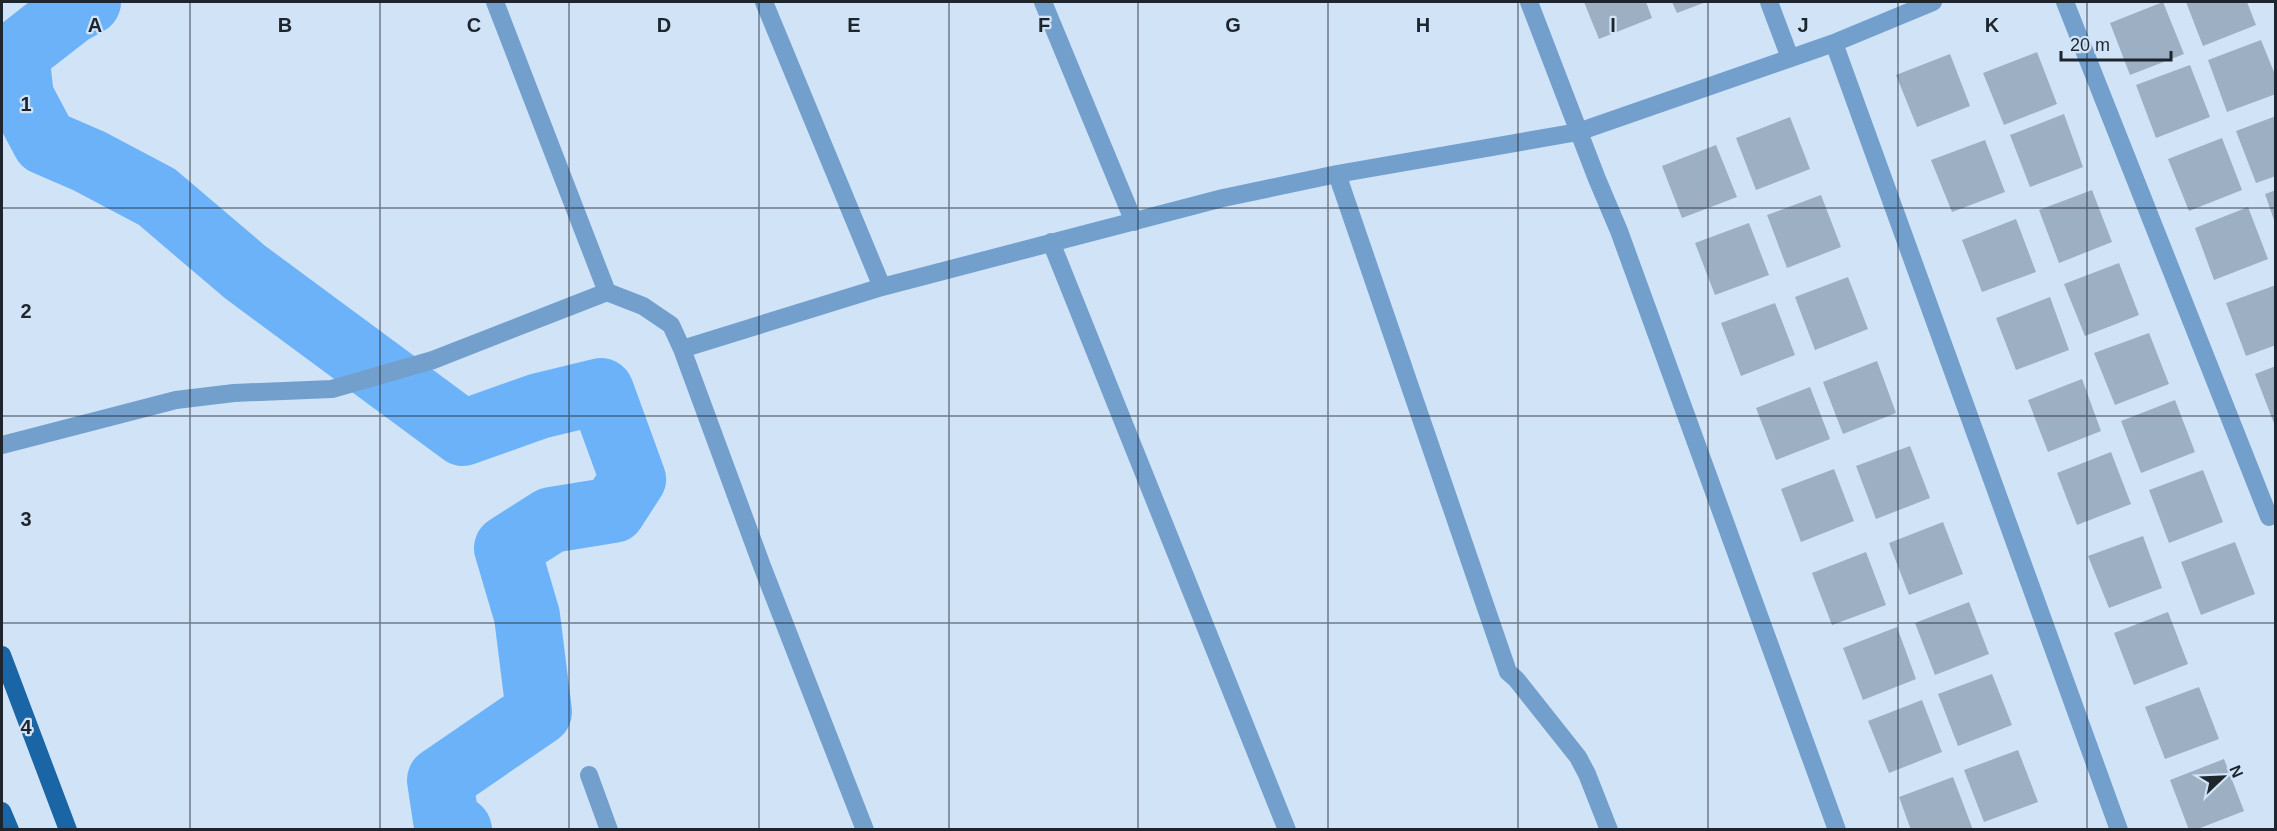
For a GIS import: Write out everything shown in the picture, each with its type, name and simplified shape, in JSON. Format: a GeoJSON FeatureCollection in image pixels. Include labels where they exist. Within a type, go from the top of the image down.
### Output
{"type":"FeatureCollection","features":[{"type":"Feature","properties":{"kind":"main road"},"geometry":{"type":"LineString","coordinates":[[2,654],[70,830]]}},
{"type":"Feature","properties":{"kind":"main road"},"geometry":{"type":"LineString","coordinates":[[2,811],[10,830]]}},
{"type":"Feature","properties":{"kind":"street"},"geometry":{"type":"LineString","coordinates":[[495,2],[607,292]]}},
{"type":"Feature","properties":{"kind":"street"},"geometry":{"type":"LineString","coordinates":[[764,2],[882,286]]}},
{"type":"Feature","properties":{"kind":"street"},"geometry":{"type":"LineString","coordinates":[[1043,2],[1134,222]]}},
{"type":"Feature","properties":{"kind":"street"},"geometry":{"type":"LineString","coordinates":[[1529,2],[1578,132],[1619,231],[1837,830]]}},
{"type":"Feature","properties":{"kind":"street"},"geometry":{"type":"LineString","coordinates":[[1769,2],[1790,58]]}},
{"type":"Feature","properties":{"kind":"street"},"geometry":{"type":"LineString","coordinates":[[682,349],[882,286],[1223,198],[1337,174],[1578,132],[1834,44],[1933,2]]}},
{"type":"Feature","properties":{"kind":"street"},"geometry":{"type":"LineString","coordinates":[[2065,2],[2269,517]]}},
{"type":"Feature","properties":{"kind":"street"},"geometry":{"type":"LineString","coordinates":[[1834,44],[2119,830]]}},
{"type":"Feature","properties":{"kind":"street"},"geometry":{"type":"LineString","coordinates":[[1337,174],[1508,672],[1578,757],[1609,830]]}},
{"type":"Feature","properties":{"kind":"street"},"geometry":{"type":"LineString","coordinates":[[1052,242],[1287,830]]}},
{"type":"Feature","properties":{"kind":"street"},"geometry":{"type":"LineString","coordinates":[[2,445],[176,400],[234,393],[332,389],[433,360],[607,292],[643,306],[671,325],[682,349],[762,566],[865,830]]}},
{"type":"Feature","properties":{"kind":"street"},"geometry":{"type":"LineString","coordinates":[[589,775],[609,830]]}},
{"type":"Feature","properties":{"kind":"building"},"geometry":{"type":"Polygon","coordinates":[[[1584,2],[1646,2],[1652,18],[1599,39],[1584,2]]]}},
{"type":"Feature","properties":{"kind":"building"},"geometry":{"type":"Polygon","coordinates":[[[1672,2],[1706,2],[1677,13],[1672,2]]]}},
{"type":"Feature","properties":{"kind":"building"},"geometry":{"type":"Polygon","coordinates":[[[2163,2],[2184,54],[2130,75],[2110,23],[2163,2]]]}},
{"type":"Feature","properties":{"kind":"building"},"geometry":{"type":"Polygon","coordinates":[[[2186,2],[2247,2],[2256,25],[2203,46],[2186,2]]]}},
{"type":"Feature","properties":{"kind":"building"},"geometry":{"type":"Polygon","coordinates":[[[2261,40],[2276,77],[2276,94],[2227,112],[2208,60],[2261,40]]]}},
{"type":"Feature","properties":{"kind":"building"},"geometry":{"type":"Polygon","coordinates":[[[2037,52],[2057,104],[2004,125],[1983,73],[2037,52]]]}},
{"type":"Feature","properties":{"kind":"building"},"geometry":{"type":"Polygon","coordinates":[[[1950,54],[1970,106],[1917,127],[1896,75],[1950,54]]]}},
{"type":"Feature","properties":{"kind":"building"},"geometry":{"type":"Polygon","coordinates":[[[2190,65],[2210,117],[2156,138],[2136,85],[2190,65]]]}},
{"type":"Feature","properties":{"kind":"building"},"geometry":{"type":"Polygon","coordinates":[[[2064,114],[2083,167],[2030,187],[2010,135],[2064,114]]]}},
{"type":"Feature","properties":{"kind":"building"},"geometry":{"type":"Polygon","coordinates":[[[2276,116],[2276,176],[2256,183],[2236,131],[2276,116]]]}},
{"type":"Feature","properties":{"kind":"building"},"geometry":{"type":"Polygon","coordinates":[[[1790,117],[1810,169],[1756,190],[1736,138],[1790,117]]]}},
{"type":"Feature","properties":{"kind":"building"},"geometry":{"type":"Polygon","coordinates":[[[2222,138],[2242,190],[2189,211],[2168,159],[2222,138]]]}},
{"type":"Feature","properties":{"kind":"building"},"geometry":{"type":"Polygon","coordinates":[[[1985,140],[2005,192],[1952,212],[1931,160],[1985,140]]]}},
{"type":"Feature","properties":{"kind":"building"},"geometry":{"type":"Polygon","coordinates":[[[1716,145],[1737,197],[1682,218],[1662,166],[1716,145]]]}},
{"type":"Feature","properties":{"kind":"building"},"geometry":{"type":"Polygon","coordinates":[[[2092,190],[2112,242],[2059,263],[2039,210],[2092,190]]]}},
{"type":"Feature","properties":{"kind":"building"},"geometry":{"type":"Polygon","coordinates":[[[2276,190],[2276,223],[2275,223],[2265,194],[2276,190]]]}},
{"type":"Feature","properties":{"kind":"building"},"geometry":{"type":"Polygon","coordinates":[[[1821,195],[1841,247],[1787,268],[1767,215],[1821,195]]]}},
{"type":"Feature","properties":{"kind":"building"},"geometry":{"type":"Polygon","coordinates":[[[2248,207],[2268,259],[2214,280],[2195,228],[2248,207]]]}},
{"type":"Feature","properties":{"kind":"building"},"geometry":{"type":"Polygon","coordinates":[[[2016,219],[2036,272],[1982,292],[1962,240],[2016,219]]]}},
{"type":"Feature","properties":{"kind":"building"},"geometry":{"type":"Polygon","coordinates":[[[1749,223],[1769,275],[1715,295],[1695,243],[1749,223]]]}},
{"type":"Feature","properties":{"kind":"building"},"geometry":{"type":"Polygon","coordinates":[[[2119,263],[2139,315],[2085,336],[2064,284],[2119,263]]]}},
{"type":"Feature","properties":{"kind":"building"},"geometry":{"type":"Polygon","coordinates":[[[1848,277],[1868,329],[1815,350],[1795,297],[1848,277]]]}},
{"type":"Feature","properties":{"kind":"building"},"geometry":{"type":"Polygon","coordinates":[[[2276,285],[2276,345],[2246,356],[2226,303],[2276,285]]]}},
{"type":"Feature","properties":{"kind":"building"},"geometry":{"type":"Polygon","coordinates":[[[2050,297],[2069,350],[2016,370],[1996,318],[2050,297]]]}},
{"type":"Feature","properties":{"kind":"building"},"geometry":{"type":"Polygon","coordinates":[[[1775,303],[1795,355],[1741,376],[1721,323],[1775,303]]]}},
{"type":"Feature","properties":{"kind":"building"},"geometry":{"type":"Polygon","coordinates":[[[2149,333],[2169,384],[2115,405],[2094,353],[2149,333]]]}},
{"type":"Feature","properties":{"kind":"building"},"geometry":{"type":"Polygon","coordinates":[[[1877,361],[1896,413],[1843,434],[1823,382],[1877,361]]]}},
{"type":"Feature","properties":{"kind":"building"},"geometry":{"type":"Polygon","coordinates":[[[2276,366],[2276,426],[2275,426],[2255,374],[2276,366]]]}},
{"type":"Feature","properties":{"kind":"building"},"geometry":{"type":"Polygon","coordinates":[[[2082,379],[2101,431],[2048,452],[2028,400],[2082,379]]]}},
{"type":"Feature","properties":{"kind":"building"},"geometry":{"type":"Polygon","coordinates":[[[1810,387],[1830,439],[1776,460],[1756,408],[1810,387]]]}},
{"type":"Feature","properties":{"kind":"building"},"geometry":{"type":"Polygon","coordinates":[[[2175,400],[2195,452],[2141,473],[2121,421],[2175,400]]]}},
{"type":"Feature","properties":{"kind":"building"},"geometry":{"type":"Polygon","coordinates":[[[1910,446],[1930,498],[1876,519],[1856,466],[1910,446]]]}},
{"type":"Feature","properties":{"kind":"building"},"geometry":{"type":"Polygon","coordinates":[[[2111,452],[2131,504],[2077,525],[2057,473],[2111,452]]]}},
{"type":"Feature","properties":{"kind":"building"},"geometry":{"type":"Polygon","coordinates":[[[1834,469],[1854,521],[1801,542],[1781,489],[1834,469]]]}},
{"type":"Feature","properties":{"kind":"building"},"geometry":{"type":"Polygon","coordinates":[[[2203,470],[2223,522],[2169,543],[2149,490],[2203,470]]]}},
{"type":"Feature","properties":{"kind":"building"},"geometry":{"type":"Polygon","coordinates":[[[1943,522],[1963,574],[1909,595],[1889,543],[1943,522]]]}},
{"type":"Feature","properties":{"kind":"building"},"geometry":{"type":"Polygon","coordinates":[[[2143,536],[2162,588],[2109,608],[2088,556],[2143,536]]]}},
{"type":"Feature","properties":{"kind":"building"},"geometry":{"type":"Polygon","coordinates":[[[2235,542],[2255,594],[2201,615],[2181,562],[2235,542]]]}},
{"type":"Feature","properties":{"kind":"building"},"geometry":{"type":"Polygon","coordinates":[[[1866,552],[1886,605],[1832,625],[1812,573],[1866,552]]]}},
{"type":"Feature","properties":{"kind":"building"},"geometry":{"type":"Polygon","coordinates":[[[1969,602],[1989,654],[1935,675],[1915,623],[1969,602]]]}},
{"type":"Feature","properties":{"kind":"building"},"geometry":{"type":"Polygon","coordinates":[[[2168,612],[2188,664],[2134,685],[2114,633],[2168,612]]]}},
{"type":"Feature","properties":{"kind":"building"},"geometry":{"type":"Polygon","coordinates":[[[1897,627],[1916,679],[1863,700],[1843,648],[1897,627]]]}},
{"type":"Feature","properties":{"kind":"building"},"geometry":{"type":"Polygon","coordinates":[[[1992,674],[2012,725],[1958,746],[1938,694],[1992,674]]]}},
{"type":"Feature","properties":{"kind":"building"},"geometry":{"type":"Polygon","coordinates":[[[2199,687],[2219,739],[2165,759],[2145,707],[2199,687]]]}},
{"type":"Feature","properties":{"kind":"building"},"geometry":{"type":"Polygon","coordinates":[[[1922,700],[1942,752],[1889,773],[1868,721],[1922,700]]]}},
{"type":"Feature","properties":{"kind":"building"},"geometry":{"type":"Polygon","coordinates":[[[2018,750],[2038,802],[1984,822],[1964,770],[2018,750]]]}},
{"type":"Feature","properties":{"kind":"building"},"geometry":{"type":"Polygon","coordinates":[[[2224,759],[2244,811],[2195,830],[2189,830],[2170,780],[2224,759]]]}},
{"type":"Feature","properties":{"kind":"building"},"geometry":{"type":"Polygon","coordinates":[[[1953,777],[1973,830],[1911,830],[1899,797],[1953,777]]]}},
{"type":"Feature","properties":{"kind":"waterway"},"geometry":{"type":"LineString","coordinates":[[88,2],[70,12],[16,54],[21,97],[45,142],[89,161],[157,197],[245,272],[463,433],[539,406],[601,391],[633,479],[613,510],[551,520],[507,548],[527,616],[539,712],[440,780],[446,820],[459,830]]}}]}
